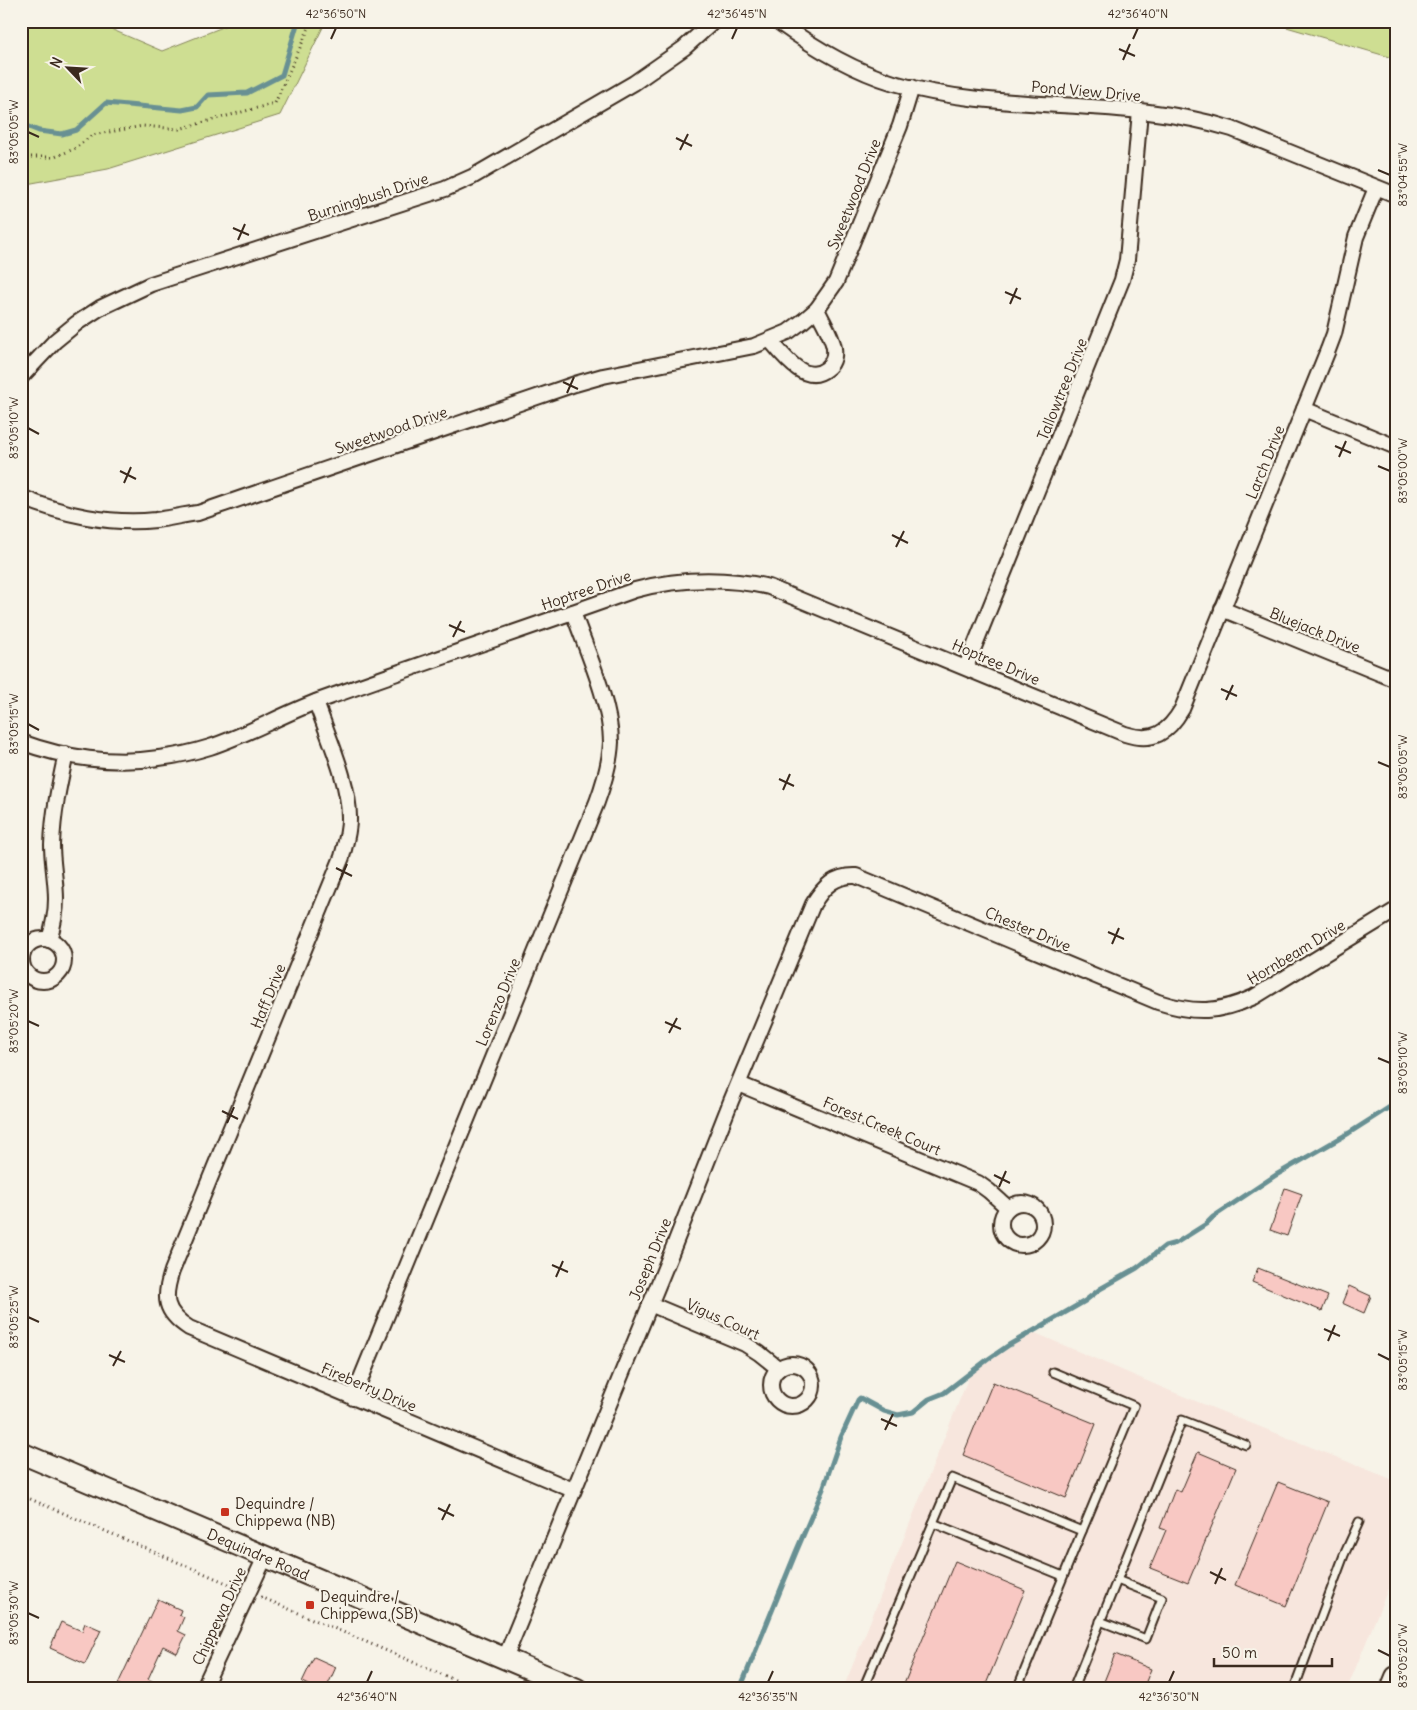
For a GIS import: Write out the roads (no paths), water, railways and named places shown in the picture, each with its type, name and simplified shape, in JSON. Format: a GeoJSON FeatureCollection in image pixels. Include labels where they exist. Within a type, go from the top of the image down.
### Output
{"type":"FeatureCollection","features":[{"type":"Feature","properties":{"kind":"main road","name":"Dequindre Road"},"geometry":{"type":"LineString","coordinates":[[21,1453],[577,1689]]}},
{"type":"Feature","properties":{"kind":"main road"},"geometry":{"type":"LineString","coordinates":[[1391,1689],[1396,1677]]}},
{"type":"Feature","properties":{"kind":"street","name":"Burningbush Drive"},"geometry":{"type":"LineString","coordinates":[[21,377],[55,341],[77,323],[100,308],[151,284],[436,192],[472,178],[634,83],[684,48],[714,21]]}},
{"type":"Feature","properties":{"kind":"street","name":"Pond View Drive"},"geometry":{"type":"LineString","coordinates":[[777,21],[813,46],[853,67],[880,78],[912,87],[974,98],[1181,116],[1232,129],[1396,195]]}},
{"type":"Feature","properties":{"kind":"street","name":"Sweetwood Drive"},"geometry":{"type":"LineString","coordinates":[[21,497],[71,514],[114,520],[155,520],[198,513],[575,384],[603,376],[738,349],[770,340],[788,332],[817,309],[836,282],[900,126],[912,87]]}},
{"type":"Feature","properties":{"kind":"street","name":"Tallowtree Drive"},"geometry":{"type":"LineString","coordinates":[[966,668],[1122,280],[1127,260],[1140,111]]}},
{"type":"Feature","properties":{"kind":"street","name":"Larch Drive"},"geometry":{"type":"LineString","coordinates":[[1157,736],[1176,720],[1182,709],[1334,334],[1356,237],[1376,188]]}},
{"type":"Feature","properties":{"kind":"street"},"geometry":{"type":"LineString","coordinates":[[770,340],[802,372],[811,374],[822,372],[829,367],[834,358],[834,347],[817,309]]}},
{"type":"Feature","properties":{"kind":"street"},"geometry":{"type":"LineString","coordinates":[[1304,409],[1396,447]]}},
{"type":"Feature","properties":{"kind":"street","name":"Hoptree Drive"},"geometry":{"type":"LineString","coordinates":[[21,742],[66,754],[104,760],[158,758],[185,753],[210,747],[316,702],[635,590],[682,580],[706,579],[748,582],[769,587],[1125,734],[1136,738],[1157,736]]}},
{"type":"Feature","properties":{"kind":"street","name":"Bluejack Drive"},"geometry":{"type":"LineString","coordinates":[[1222,609],[1396,680]]}},
{"type":"Feature","properties":{"kind":"street","name":"Lorenzo Drive"},"geometry":{"type":"LineString","coordinates":[[354,1398],[606,778],[611,741],[609,720],[573,612]]}},
{"type":"Feature","properties":{"kind":"street","name":"Haff Drive"},"geometry":{"type":"LineString","coordinates":[[166,1297],[172,1271],[342,857],[348,838],[350,821],[345,785],[316,702]]}},
{"type":"Feature","properties":{"kind":"street"},"geometry":{"type":"LineString","coordinates":[[49,940],[55,913],[56,897],[52,825],[66,754]]}},
{"type":"Feature","properties":{"kind":"street","name":"Chester Drive"},"geometry":{"type":"LineString","coordinates":[[836,879],[846,875],[866,879],[1158,1002],[1174,1007],[1208,1011]]}},
{"type":"Feature","properties":{"kind":"street","name":"Joseph Drive"},"geometry":{"type":"LineString","coordinates":[[504,1658],[813,904],[827,885],[836,879]]}},
{"type":"Feature","properties":{"kind":"street","name":"Hornbeam Drive"},"geometry":{"type":"LineString","coordinates":[[1208,1011],[1237,1005],[1254,998],[1396,910]]}},
{"type":"Feature","properties":{"kind":"street","name":"Forest Creek Court"},"geometry":{"type":"LineString","coordinates":[[739,1084],[978,1184],[1008,1208]]}},
{"type":"Feature","properties":{"kind":"street","name":"Fireberry Drive"},"geometry":{"type":"LineString","coordinates":[[166,1297],[170,1311],[177,1320],[189,1328],[573,1490]]}},
{"type":"Feature","properties":{"kind":"street","name":"Vigus Court"},"geometry":{"type":"LineString","coordinates":[[650,1304],[745,1344],[779,1369]]}},
{"type":"Feature","properties":{"kind":"street","name":"Chippewa Drive"},"geometry":{"type":"LineString","coordinates":[[203,1689],[264,1557]]}},
{"type":"Feature","properties":{"kind":"lane"},"geometry":{"type":"LineString","coordinates":[[1017,1689],[1134,1406],[1053,1372]]}},
{"type":"Feature","properties":{"kind":"lane"},"geometry":{"type":"LineString","coordinates":[[1072,1689],[1182,1420],[1246,1445]]}},
{"type":"Feature","properties":{"kind":"lane"},"geometry":{"type":"LineString","coordinates":[[864,1689],[952,1478],[1082,1531]]}},
{"type":"Feature","properties":{"kind":"lane"},"geometry":{"type":"LineString","coordinates":[[1294,1689],[1344,1555],[1359,1522]]}},
{"type":"Feature","properties":{"kind":"lane"},"geometry":{"type":"LineString","coordinates":[[934,1523],[1063,1576]]}},
{"type":"Feature","properties":{"kind":"lane"},"geometry":{"type":"LineString","coordinates":[[1100,1621],[1146,1639],[1162,1598],[1117,1580]]}},
{"type":"Feature","properties":{"kind":"waterway"},"geometry":{"type":"LineString","coordinates":[[21,124],[39,131],[62,134],[76,130],[106,103],[182,110],[197,107],[208,95],[247,93],[282,75],[298,21]]}},
{"type":"Feature","properties":{"kind":"waterway"},"geometry":{"type":"LineString","coordinates":[[740,1689],[823,1489],[841,1437],[860,1398],[884,1411],[898,1415],[913,1412],[929,1399],[944,1393],[1009,1345],[1085,1301],[1100,1289],[1137,1268],[1165,1246],[1176,1243],[1206,1224],[1213,1217],[1276,1175],[1349,1133],[1396,1103]]}},
{"type":"Feature","properties":{"kind":"place","name":"Dequindre / Chippewa (NB)"},"geometry":{"type":"Point","coordinates":[225,1512]}},
{"type":"Feature","properties":{"kind":"place","name":"Dequindre / Chippewa (SB)"},"geometry":{"type":"Point","coordinates":[310,1605]}}]}
